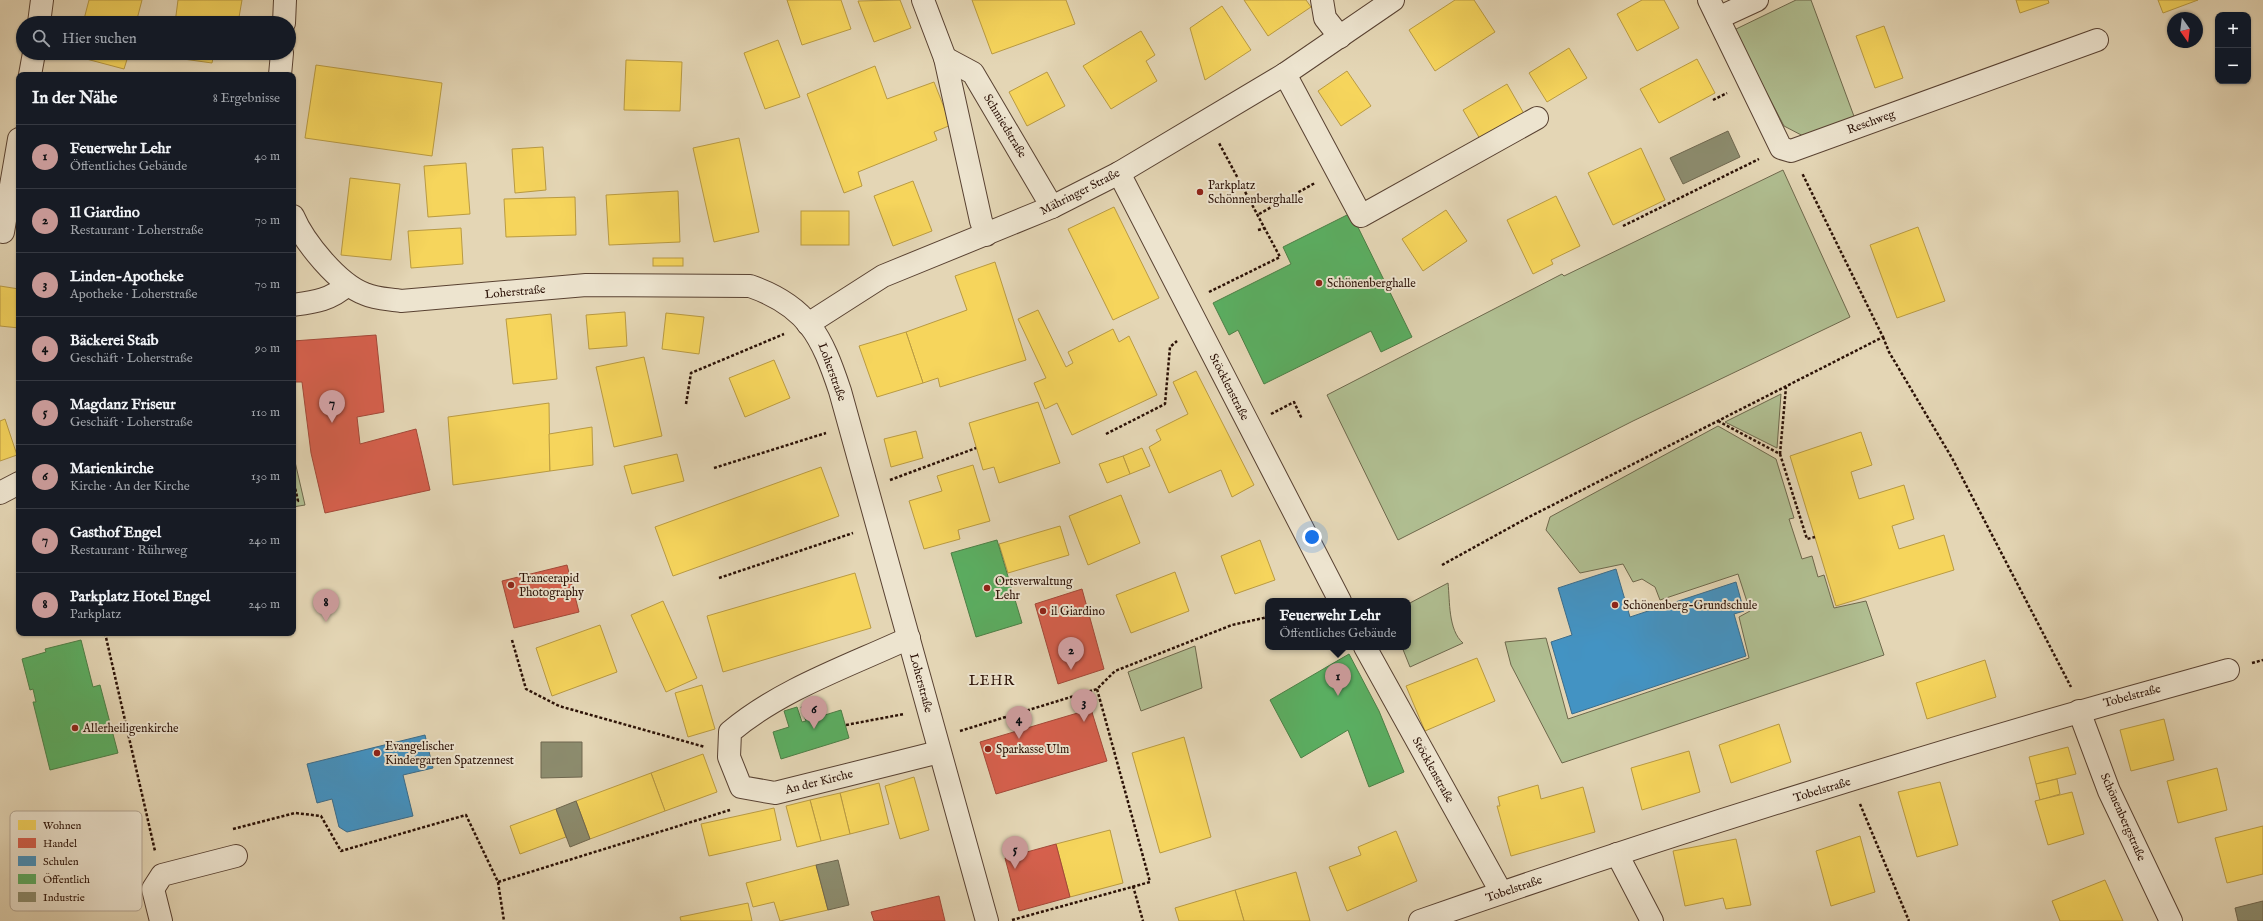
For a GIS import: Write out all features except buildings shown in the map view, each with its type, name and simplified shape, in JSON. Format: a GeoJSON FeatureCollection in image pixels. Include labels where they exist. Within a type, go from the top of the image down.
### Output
{"type":"FeatureCollection","features":[{"type":"Feature","properties":{"kind":"street"},"geometry":{"type":"LineString","coordinates":[[40,16],[42,0]]}},
{"type":"Feature","properties":{"kind":"street"},"geometry":{"type":"LineString","coordinates":[[284,16],[285,0]]}},
{"type":"Feature","properties":{"kind":"street"},"geometry":{"type":"LineString","coordinates":[[923,0],[945,58],[981,221],[986,235]]}},
{"type":"Feature","properties":{"kind":"street"},"geometry":{"type":"LineString","coordinates":[[1322,0],[1325,18],[1340,37]]}},
{"type":"Feature","properties":{"kind":"street","name":"Mähringer Straße"},"geometry":{"type":"LineString","coordinates":[[808,324],[883,276],[1052,207],[1119,173],[1285,74],[1393,0]]}},
{"type":"Feature","properties":{"kind":"street"},"geometry":{"type":"LineString","coordinates":[[1758,0],[1714,9],[1786,150]]}},
{"type":"Feature","properties":{"kind":"street","name":"Reschweg"},"geometry":{"type":"LineString","coordinates":[[1786,150],[2097,40]]}},
{"type":"Feature","properties":{"kind":"street","name":"Schmiedstraße"},"geometry":{"type":"LineString","coordinates":[[945,58],[973,73],[1052,207]]}},
{"type":"Feature","properties":{"kind":"street"},"geometry":{"type":"LineString","coordinates":[[31,72],[33,60]]}},
{"type":"Feature","properties":{"kind":"street"},"geometry":{"type":"LineString","coordinates":[[280,72],[281,60]]}},
{"type":"Feature","properties":{"kind":"street"},"geometry":{"type":"LineString","coordinates":[[1285,74],[1361,216],[1537,118]]}},
{"type":"Feature","properties":{"kind":"street"},"geometry":{"type":"LineString","coordinates":[[7,234],[16,163]]}},
{"type":"Feature","properties":{"kind":"street","name":"Stöcklenstraße"},"geometry":{"type":"LineString","coordinates":[[1119,173],[1338,598]]}},
{"type":"Feature","properties":{"kind":"street","name":"Loherstraße"},"geometry":{"type":"LineString","coordinates":[[296,220],[325,263],[347,284],[365,294],[402,301],[592,285],[750,286],[772,294],[786,303],[808,324],[820,338],[828,356],[850,426],[939,752],[988,921]]}},
{"type":"Feature","properties":{"kind":"street"},"geometry":{"type":"LineString","coordinates":[[296,305],[318,302],[337,294],[347,284]]}},
{"type":"Feature","properties":{"kind":"street"},"geometry":{"type":"LineString","coordinates":[[0,493],[16,485]]}},
{"type":"Feature","properties":{"kind":"street","name":"An der Kirche"},"geometry":{"type":"LineString","coordinates":[[909,638],[793,692],[752,714],[730,732],[729,757],[741,787],[775,793],[939,752]]}},
{"type":"Feature","properties":{"kind":"street","name":"Stöcklenstraße"},"geometry":{"type":"LineString","coordinates":[[1367,650],[1502,892]]}},
{"type":"Feature","properties":{"kind":"street","name":"Tobelstraße"},"geometry":{"type":"LineString","coordinates":[[1420,921],[1617,854],[1850,781],[2079,711],[2228,670]]}},
{"type":"Feature","properties":{"kind":"street","name":"Schönenbergstraße"},"geometry":{"type":"LineString","coordinates":[[2079,711],[2109,790],[2171,921]]}},
{"type":"Feature","properties":{"kind":"street"},"geometry":{"type":"LineString","coordinates":[[1617,854],[1652,921]]}},
{"type":"Feature","properties":{"kind":"street"},"geometry":{"type":"LineString","coordinates":[[161,921],[153,889],[162,875],[236,856]]}},
{"type":"Feature","properties":{"kind":"path"},"geometry":{"type":"LineString","coordinates":[[1186,303],[1280,257],[1259,214],[1206,122]]}},
{"type":"Feature","properties":{"kind":"path"},"geometry":{"type":"LineString","coordinates":[[1624,226],[1786,150],[1883,337],[1889,352],[1952,458],[2074,692],[2079,711]]}},
{"type":"Feature","properties":{"kind":"path"},"geometry":{"type":"LineString","coordinates":[[1259,214],[1319,181]]}},
{"type":"Feature","properties":{"kind":"path"},"geometry":{"type":"LineString","coordinates":[[1258,230],[1265,228]]}},
{"type":"Feature","properties":{"kind":"path"},"geometry":{"type":"LineString","coordinates":[[686,404],[691,373],[808,324]]}},
{"type":"Feature","properties":{"kind":"path"},"geometry":{"type":"LineString","coordinates":[[1106,434],[1165,404],[1170,347],[1198,326]]}},
{"type":"Feature","properties":{"kind":"path"},"geometry":{"type":"LineString","coordinates":[[1442,565],[1529,517],[1883,337]]}},
{"type":"Feature","properties":{"kind":"path"},"geometry":{"type":"LineString","coordinates":[[1786,386],[1780,454],[1807,539],[1815,537]]}},
{"type":"Feature","properties":{"kind":"path"},"geometry":{"type":"LineString","coordinates":[[1249,425],[1294,402],[1302,419]]}},
{"type":"Feature","properties":{"kind":"path"},"geometry":{"type":"LineString","coordinates":[[1717,421],[1780,454]]}},
{"type":"Feature","properties":{"kind":"path"},"geometry":{"type":"LineString","coordinates":[[714,468],[850,426]]}},
{"type":"Feature","properties":{"kind":"path"},"geometry":{"type":"LineString","coordinates":[[868,488],[976,448]]}},
{"type":"Feature","properties":{"kind":"path"},"geometry":{"type":"LineString","coordinates":[[296,492],[298,501],[296,501]]}},
{"type":"Feature","properties":{"kind":"path"},"geometry":{"type":"LineString","coordinates":[[719,578],[878,525]]}},
{"type":"Feature","properties":{"kind":"path"},"geometry":{"type":"LineString","coordinates":[[974,727],[1097,689],[1115,671],[1232,625],[1265,618]]}},
{"type":"Feature","properties":{"kind":"path"},"geometry":{"type":"LineString","coordinates":[[106,636],[162,875]]}},
{"type":"Feature","properties":{"kind":"path"},"geometry":{"type":"LineString","coordinates":[[512,640],[526,688],[546,699],[559,706],[692,742],[729,757]]}},
{"type":"Feature","properties":{"kind":"path"},"geometry":{"type":"LineString","coordinates":[[1011,920],[1150,882],[1097,689]]}},
{"type":"Feature","properties":{"kind":"path"},"geometry":{"type":"LineString","coordinates":[[846,725],[928,709]]}},
{"type":"Feature","properties":{"kind":"path"},"geometry":{"type":"LineString","coordinates":[[1850,781],[1909,921]]}},
{"type":"Feature","properties":{"kind":"path"},"geometry":{"type":"LineString","coordinates":[[498,882],[731,810]]}},
{"type":"Feature","properties":{"kind":"path"},"geometry":{"type":"LineString","coordinates":[[229,831],[295,813],[320,816],[341,851],[466,815],[498,882],[504,921]]}},
{"type":"Feature","properties":{"kind":"path"},"geometry":{"type":"LineString","coordinates":[[155,850],[163,848]]}},
{"type":"Feature","properties":{"kind":"path"},"geometry":{"type":"LineString","coordinates":[[1133,886],[1143,921]]}},
{"type":"Feature","properties":{"kind":"green space"},"geometry":{"type":"Polygon","coordinates":[[[1796,0],[1811,0],[1855,119],[1807,138],[1784,126],[1734,30],[1796,0]]]}},
{"type":"Feature","properties":{"kind":"green space"},"geometry":{"type":"Polygon","coordinates":[[[1783,170],[1850,317],[1633,421],[1398,540],[1327,395],[1562,274],[1564,276],[1783,170]]]}},
{"type":"Feature","properties":{"kind":"green space"},"geometry":{"type":"Polygon","coordinates":[[[1781,394],[1777,448],[1725,422],[1781,394]]]}},
{"type":"Feature","properties":{"kind":"green space"},"geometry":{"type":"Polygon","coordinates":[[[1718,426],[1776,459],[1794,518],[1789,519],[1802,559],[1812,556],[1818,577],[1824,575],[1834,608],[1866,601],[1884,655],[1562,763],[1511,665],[1505,642],[1546,638],[1568,719],[1749,658],[1739,617],[1750,611],[1738,574],[1660,600],[1655,587],[1642,579],[1633,582],[1623,564],[1580,573],[1546,530],[1550,517],[1718,426]]]}},
{"type":"Feature","properties":{"kind":"green space"},"geometry":{"type":"Polygon","coordinates":[[[296,466],[305,505],[296,506],[296,466]]]}},
{"type":"Feature","properties":{"kind":"green space"},"geometry":{"type":"Polygon","coordinates":[[[1448,583],[1452,623],[1458,637],[1463,643],[1410,667],[1403,650],[1411,650],[1411,602],[1448,583]]]}},
{"type":"Feature","properties":{"kind":"green space"},"geometry":{"type":"Polygon","coordinates":[[[1195,646],[1202,688],[1141,711],[1128,672],[1195,646]]]}},
{"type":"Feature","properties":{"kind":"place","name":"Parkplatz Schönnenberghalle"},"geometry":{"type":"Point","coordinates":[1200,192]}},
{"type":"Feature","properties":{"kind":"place","name":"Schönenberghalle"},"geometry":{"type":"Point","coordinates":[1319,283]}},
{"type":"Feature","properties":{"kind":"place","name":"Gasthof Engel"},"geometry":{"type":"Point","coordinates":[332,423]}},
{"type":"Feature","properties":{"kind":"place","name":"Trancerapid Photography"},"geometry":{"type":"Point","coordinates":[511,585]}},
{"type":"Feature","properties":{"kind":"place","name":"Ortsverwaltung Lehr"},"geometry":{"type":"Point","coordinates":[987,588]}},
{"type":"Feature","properties":{"kind":"place","name":"Schönenberg-Grundschule"},"geometry":{"type":"Point","coordinates":[1615,605]}},
{"type":"Feature","properties":{"kind":"place","name":"il Giardino"},"geometry":{"type":"Point","coordinates":[1043,611]}},
{"type":"Feature","properties":{"kind":"place","name":"Parkplatz Hotel Engel"},"geometry":{"type":"Point","coordinates":[326,622]}},
{"type":"Feature","properties":{"kind":"place","name":"Il Giardino"},"geometry":{"type":"Point","coordinates":[1071,670]}},
{"type":"Feature","properties":{"kind":"place","name":"Feuerwehr Lehr"},"geometry":{"type":"Point","coordinates":[1338,696]}},
{"type":"Feature","properties":{"kind":"place","name":"Linden-Apotheke"},"geometry":{"type":"Point","coordinates":[1084,722]}},
{"type":"Feature","properties":{"kind":"place","name":"Allerheiligenkirche"},"geometry":{"type":"Point","coordinates":[75,728]}},
{"type":"Feature","properties":{"kind":"place","name":"Marienkirche"},"geometry":{"type":"Point","coordinates":[814,729]}},
{"type":"Feature","properties":{"kind":"place","name":"Bäckerei Staib"},"geometry":{"type":"Point","coordinates":[1019,739]}},
{"type":"Feature","properties":{"kind":"place","name":"Sparkasse Ulm"},"geometry":{"type":"Point","coordinates":[988,749]}},
{"type":"Feature","properties":{"kind":"place","name":"Evangelischer Kindergarten Spatzennest"},"geometry":{"type":"Point","coordinates":[377,753]}},
{"type":"Feature","properties":{"kind":"place","name":"Magdanz Friseur"},"geometry":{"type":"Point","coordinates":[1015,869]}},
{"type":"Feature","properties":{"kind":"district","name":"LEHR"},"geometry":{"type":"Point","coordinates":[992,681]}}]}
